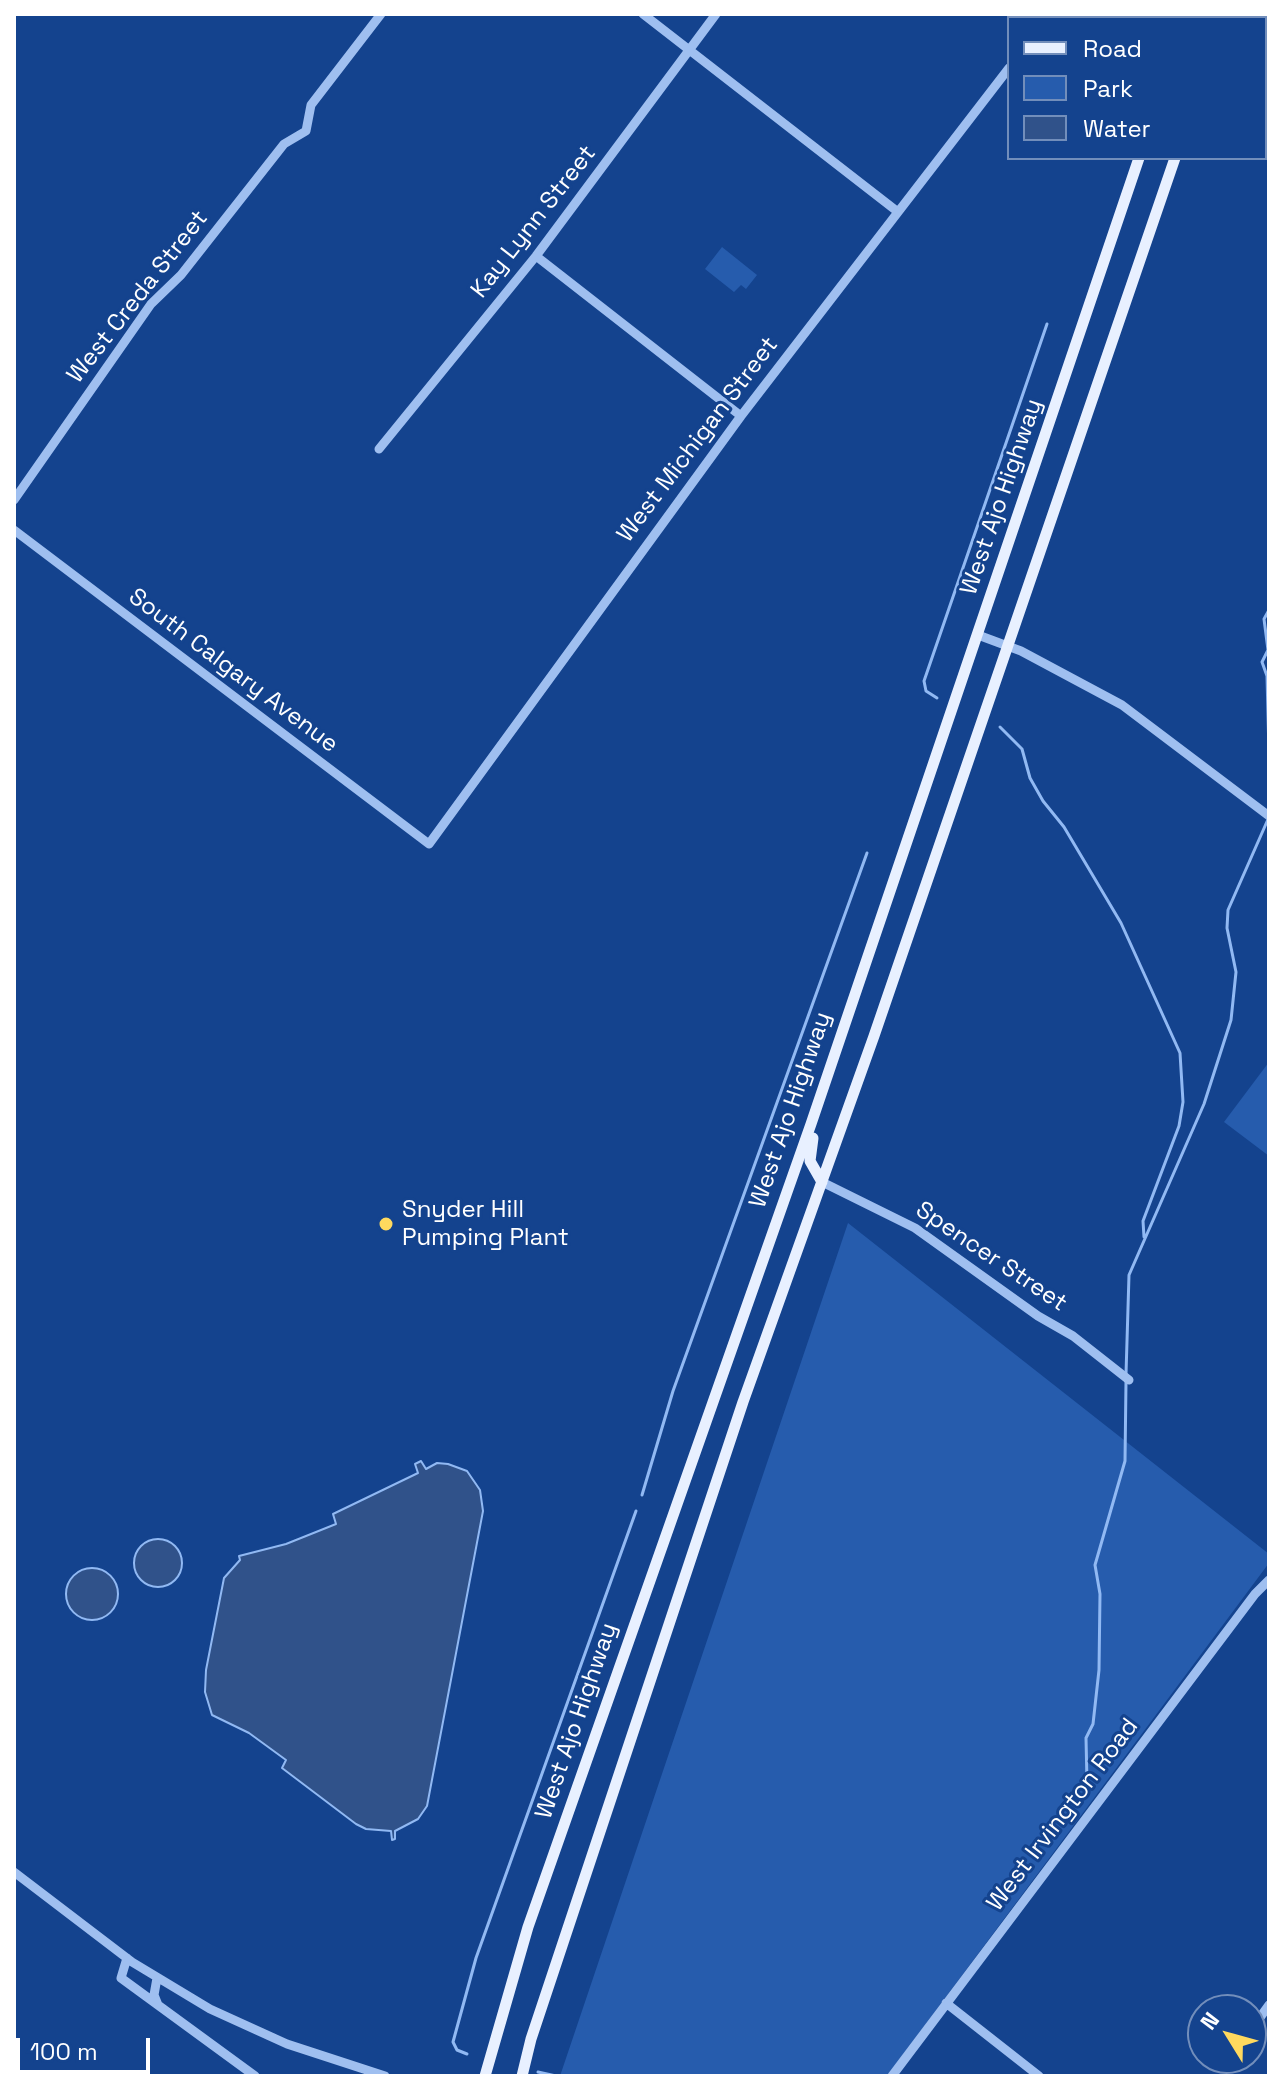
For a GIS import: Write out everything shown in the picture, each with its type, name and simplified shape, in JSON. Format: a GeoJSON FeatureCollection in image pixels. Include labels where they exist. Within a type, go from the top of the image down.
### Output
{"type":"FeatureCollection","features":[{"type":"Feature","properties":{"kind":"main road","name":"West Ajo Highway"},"geometry":{"type":"LineString","coordinates":[[485,2076],[528,1927],[827,1076],[1138,160]]}},
{"type":"Feature","properties":{"kind":"main road"},"geometry":{"type":"LineString","coordinates":[[522,2076],[531,2039],[732,1432],[822,1182],[1174,160]]}},
{"type":"Feature","properties":{"kind":"main road"},"geometry":{"type":"LineString","coordinates":[[822,1182],[810,1161],[810,1145],[829,1090],[827,1076]]}},
{"type":"Feature","properties":{"kind":"street","name":"West Creda Street"},"geometry":{"type":"LineString","coordinates":[[14,500],[151,304],[181,275],[284,144],[306,131],[311,105],[381,14]]}},
{"type":"Feature","properties":{"kind":"street"},"geometry":{"type":"LineString","coordinates":[[643,14],[898,212]]}},
{"type":"Feature","properties":{"kind":"street","name":"Kay Lynn Street"},"geometry":{"type":"LineString","coordinates":[[379,449],[536,256],[716,14]]}},
{"type":"Feature","properties":{"kind":"street","name":"West Michigan Street"},"geometry":{"type":"LineString","coordinates":[[429,844],[741,416],[1007,71]]}},
{"type":"Feature","properties":{"kind":"street"},"geometry":{"type":"LineString","coordinates":[[536,256],[741,416]]}},
{"type":"Feature","properties":{"kind":"street","name":"South Calgary Avenue"},"geometry":{"type":"LineString","coordinates":[[14,530],[429,844]]}},
{"type":"Feature","properties":{"kind":"street"},"geometry":{"type":"LineString","coordinates":[[978,635],[1007,646],[1122,705],[1269,816]]}},
{"type":"Feature","properties":{"kind":"street","name":"Spencer Street"},"geometry":{"type":"LineString","coordinates":[[822,1182],[915,1228],[1038,1316],[1073,1336],[1129,1380]]}},
{"type":"Feature","properties":{"kind":"street","name":"West Irvington Road"},"geometry":{"type":"LineString","coordinates":[[892,2076],[1255,1594],[1269,1580]]}},
{"type":"Feature","properties":{"kind":"street"},"geometry":{"type":"LineString","coordinates":[[14,1872],[127,1958],[210,2009],[275,2039],[385,2076]]}},
{"type":"Feature","properties":{"kind":"street"},"geometry":{"type":"LineString","coordinates":[[127,1958],[121,1978],[255,2076]]}},
{"type":"Feature","properties":{"kind":"street"},"geometry":{"type":"LineString","coordinates":[[157,1978],[154,1995],[158,2005]]}},
{"type":"Feature","properties":{"kind":"street"},"geometry":{"type":"LineString","coordinates":[[946,2003],[1039,2076]]}},
{"type":"Feature","properties":{"kind":"green space"},"geometry":{"type":"Polygon","coordinates":[[[722,247],[757,275],[746,289],[741,285],[734,292],[705,269],[722,247]]]}},
{"type":"Feature","properties":{"kind":"green space"},"geometry":{"type":"Polygon","coordinates":[[[1269,1062],[1269,1156],[1224,1122],[1269,1062]]]}},
{"type":"Feature","properties":{"kind":"green space"},"geometry":{"type":"Polygon","coordinates":[[[848,1223],[1269,1554],[1269,1563],[887,2076],[560,2076],[848,1223]]]}},
{"type":"Feature","properties":{"kind":"water"},"geometry":{"type":"Polygon","coordinates":[[[421,1461],[426,1469],[437,1463],[467,1471],[480,1490],[483,1511],[427,1806],[418,1819],[395,1831],[395,1839],[392,1840],[391,1831],[366,1829],[356,1824],[282,1768],[286,1760],[249,1733],[212,1715],[205,1692],[206,1670],[224,1578],[240,1560],[239,1556],[286,1544],[336,1524],[333,1514],[418,1473],[415,1464],[421,1461]]]}},
{"type":"Feature","properties":{"kind":"water"},"geometry":{"type":"Polygon","coordinates":[[[158,1539],[175,1546],[182,1563],[175,1580],[158,1587],[141,1580],[134,1563],[141,1546],[158,1539]]]}},
{"type":"Feature","properties":{"kind":"water"},"geometry":{"type":"Polygon","coordinates":[[[92,1568],[110,1576],[118,1594],[110,1612],[92,1620],[74,1612],[66,1594],[74,1576],[92,1568]]]}},
{"type":"Feature","properties":{"kind":"waterway"},"geometry":{"type":"LineString","coordinates":[[937,698],[926,691],[924,681],[1047,324]]}},
{"type":"Feature","properties":{"kind":"waterway"},"geometry":{"type":"LineString","coordinates":[[1269,610],[1264,619],[1268,650],[1262,662],[1267,676],[1269,753]]}},
{"type":"Feature","properties":{"kind":"waterway"},"geometry":{"type":"LineString","coordinates":[[1000,727],[1022,749],[1030,778],[1043,801],[1064,827],[1121,923],[1180,1053],[1183,1102],[1179,1126],[1143,1221],[1144,1237]]}},
{"type":"Feature","properties":{"kind":"waterway"},"geometry":{"type":"LineString","coordinates":[[1126,1374],[1129,1275],[1204,1104],[1231,1020],[1236,972],[1227,928],[1228,910],[1269,817]]}},
{"type":"Feature","properties":{"kind":"waterway"},"geometry":{"type":"LineString","coordinates":[[642,1495],[673,1391],[867,853]]}},
{"type":"Feature","properties":{"kind":"waterway"},"geometry":{"type":"LineString","coordinates":[[1087,1782],[1086,1738],[1093,1724],[1099,1670],[1100,1594],[1095,1565],[1125,1461],[1126,1382]]}},
{"type":"Feature","properties":{"kind":"waterway"},"geometry":{"type":"LineString","coordinates":[[467,2054],[457,2050],[453,2042],[476,1958],[636,1511]]}},
{"type":"Feature","properties":{"kind":"waterway"},"geometry":{"type":"LineString","coordinates":[[538,2072],[556,2076]]}},
{"type":"Feature","properties":{"kind":"place","name":"Snyder Hill Pumping Plant"},"geometry":{"type":"Point","coordinates":[386,1224]}}]}
